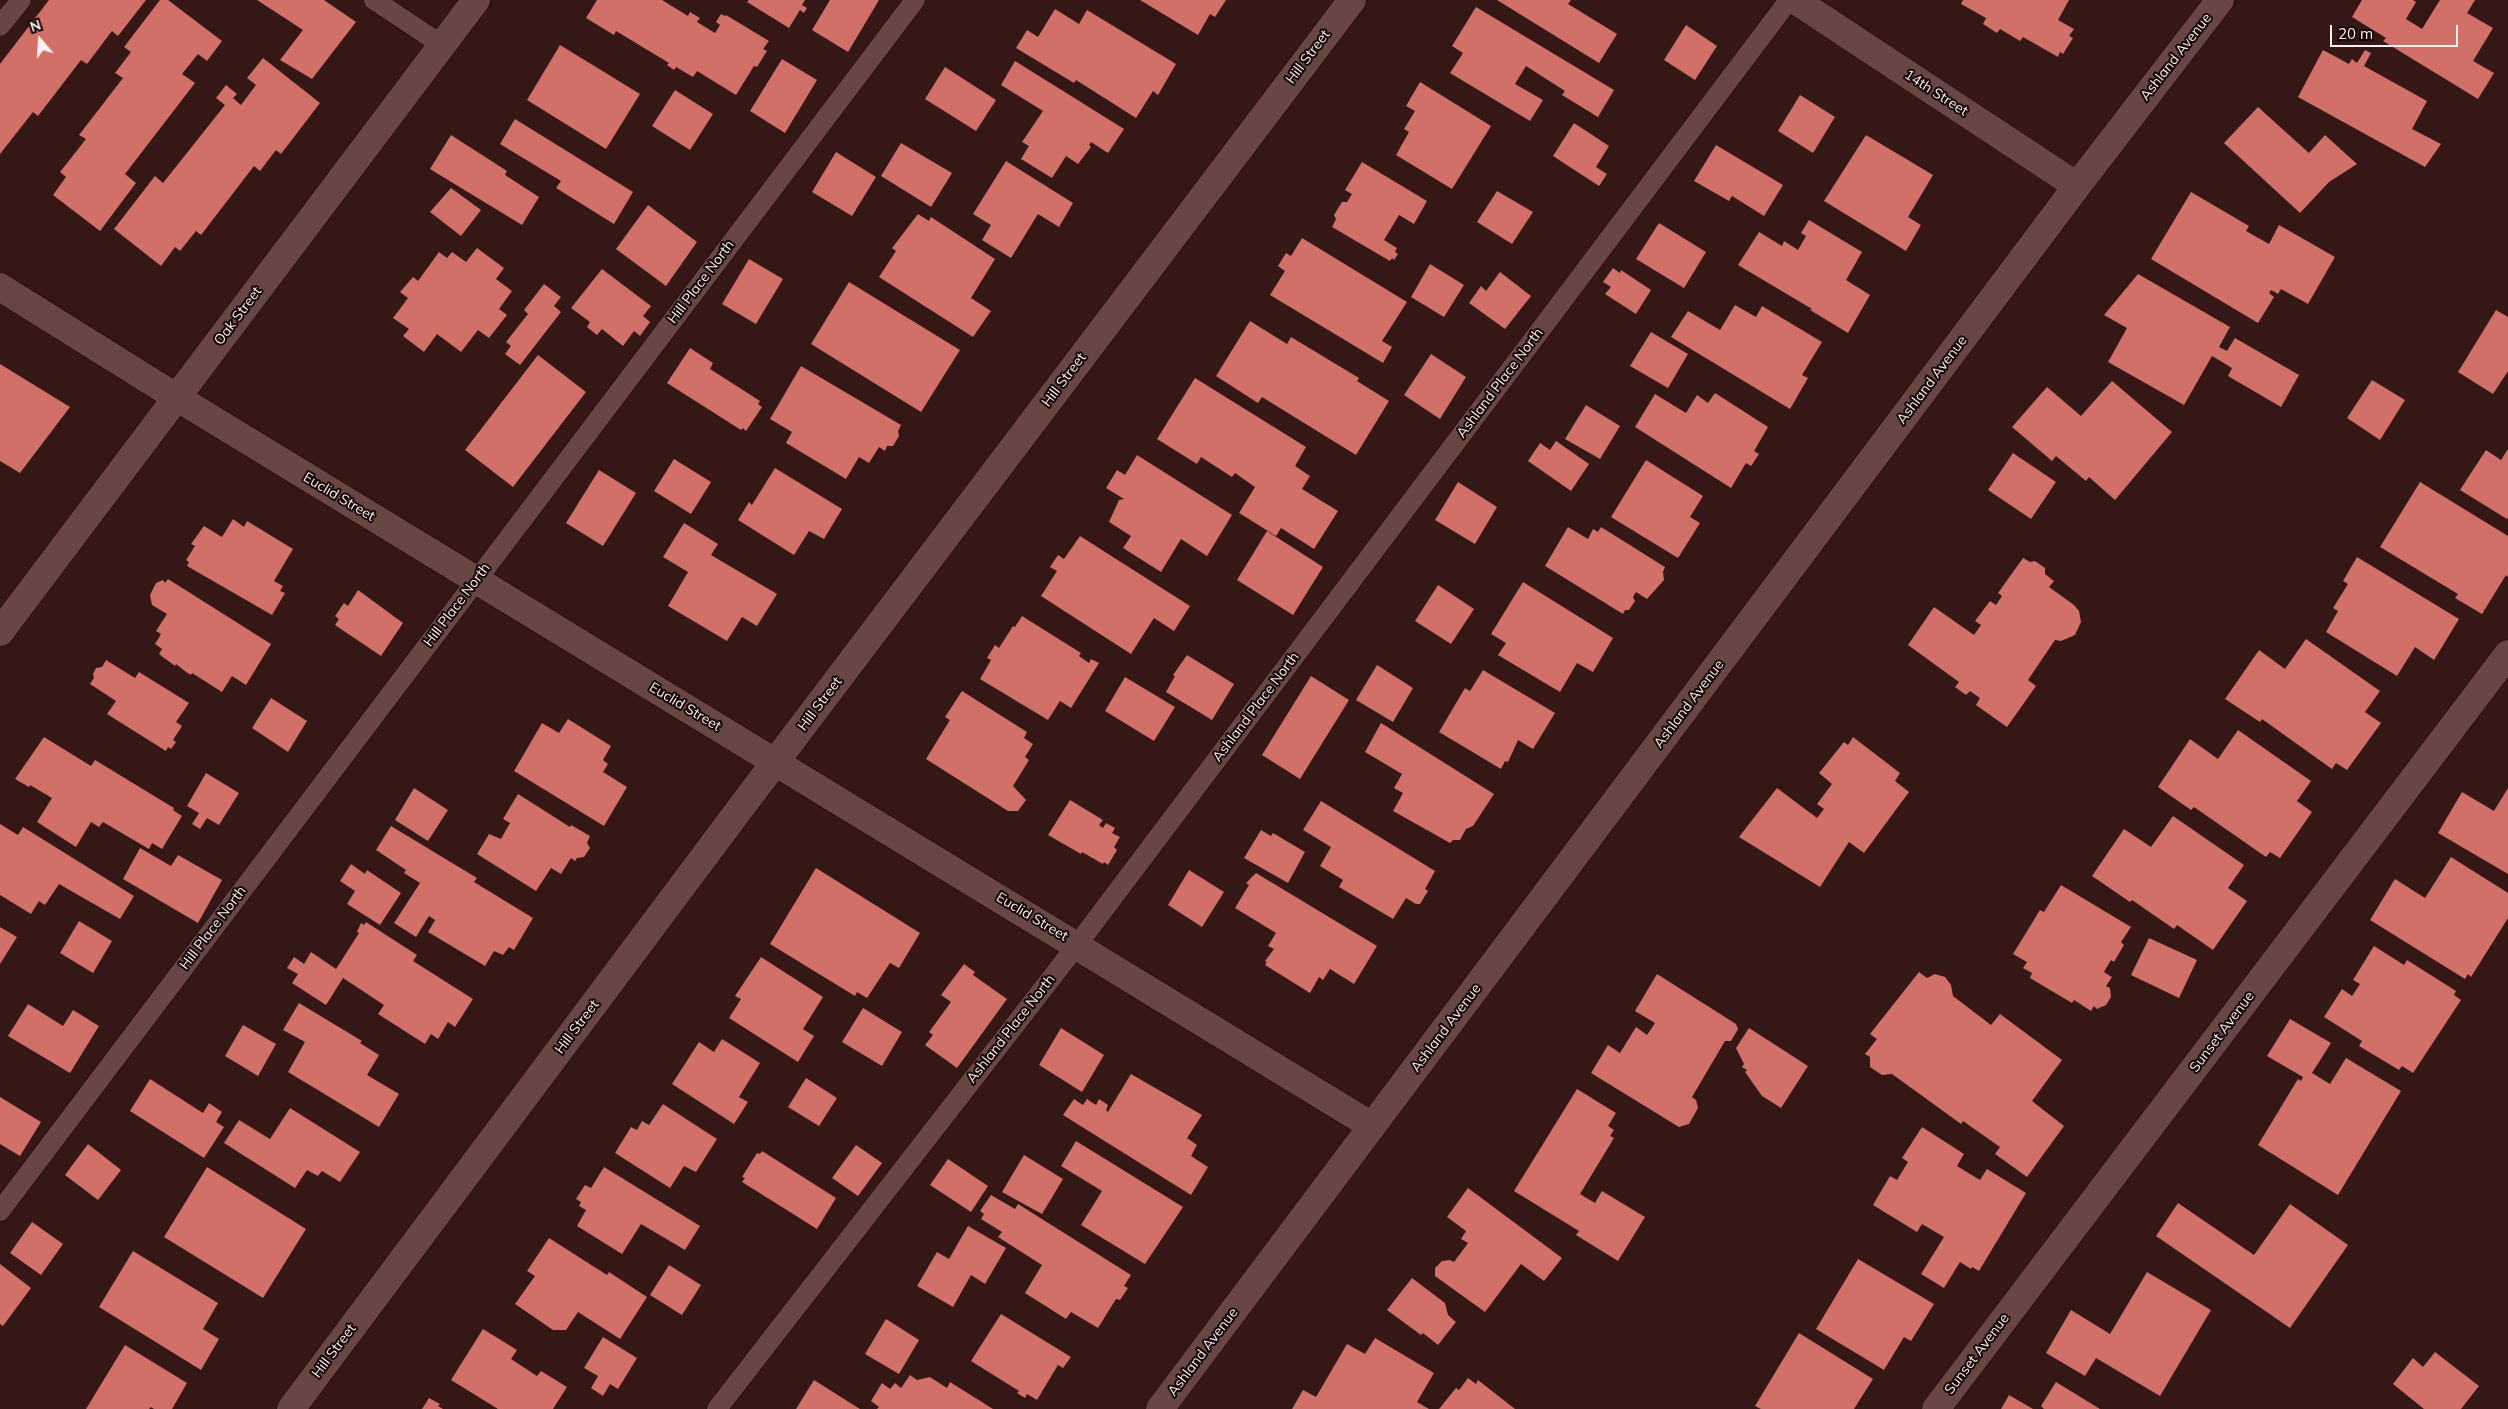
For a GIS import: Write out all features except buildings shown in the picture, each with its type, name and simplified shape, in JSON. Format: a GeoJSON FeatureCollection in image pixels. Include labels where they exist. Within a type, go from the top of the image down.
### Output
{"type":"FeatureCollection","features":[{"type":"Feature","properties":{"kind":"street","name":"Oak Street"},"geometry":{"type":"LineString","coordinates":[[0,632],[476,0]]}},
{"type":"Feature","properties":{"kind":"street","name":"Hill Street"},"geometry":{"type":"LineString","coordinates":[[291,1409],[776,762],[1352,0]]}},
{"type":"Feature","properties":{"kind":"street","name":"14th Street"},"geometry":{"type":"LineString","coordinates":[[1795,0],[2077,186]]}},
{"type":"Feature","properties":{"kind":"street","name":"Ashland Avenue"},"geometry":{"type":"LineString","coordinates":[[1160,1409],[2077,186],[2220,0]]}},
{"type":"Feature","properties":{"kind":"street","name":"Euclid Street"},"geometry":{"type":"LineString","coordinates":[[0,286],[176,397],[1372,1126]]}},
{"type":"Feature","properties":{"kind":"street","name":"Sunset Avenue"},"geometry":{"type":"LineString","coordinates":[[1936,1409],[2508,654]]}},
{"type":"Feature","properties":{"kind":"lane"},"geometry":{"type":"LineString","coordinates":[[0,26],[21,0]]}},
{"type":"Feature","properties":{"kind":"lane"},"geometry":{"type":"LineString","coordinates":[[374,0],[442,45]]}},
{"type":"Feature","properties":{"kind":"lane","name":"Hill Place North"},"geometry":{"type":"LineString","coordinates":[[0,1211],[915,0]]}},
{"type":"Feature","properties":{"kind":"lane","name":"Ashland Place North"},"geometry":{"type":"LineString","coordinates":[[717,1409],[1077,945],[1789,0]]}}]}
